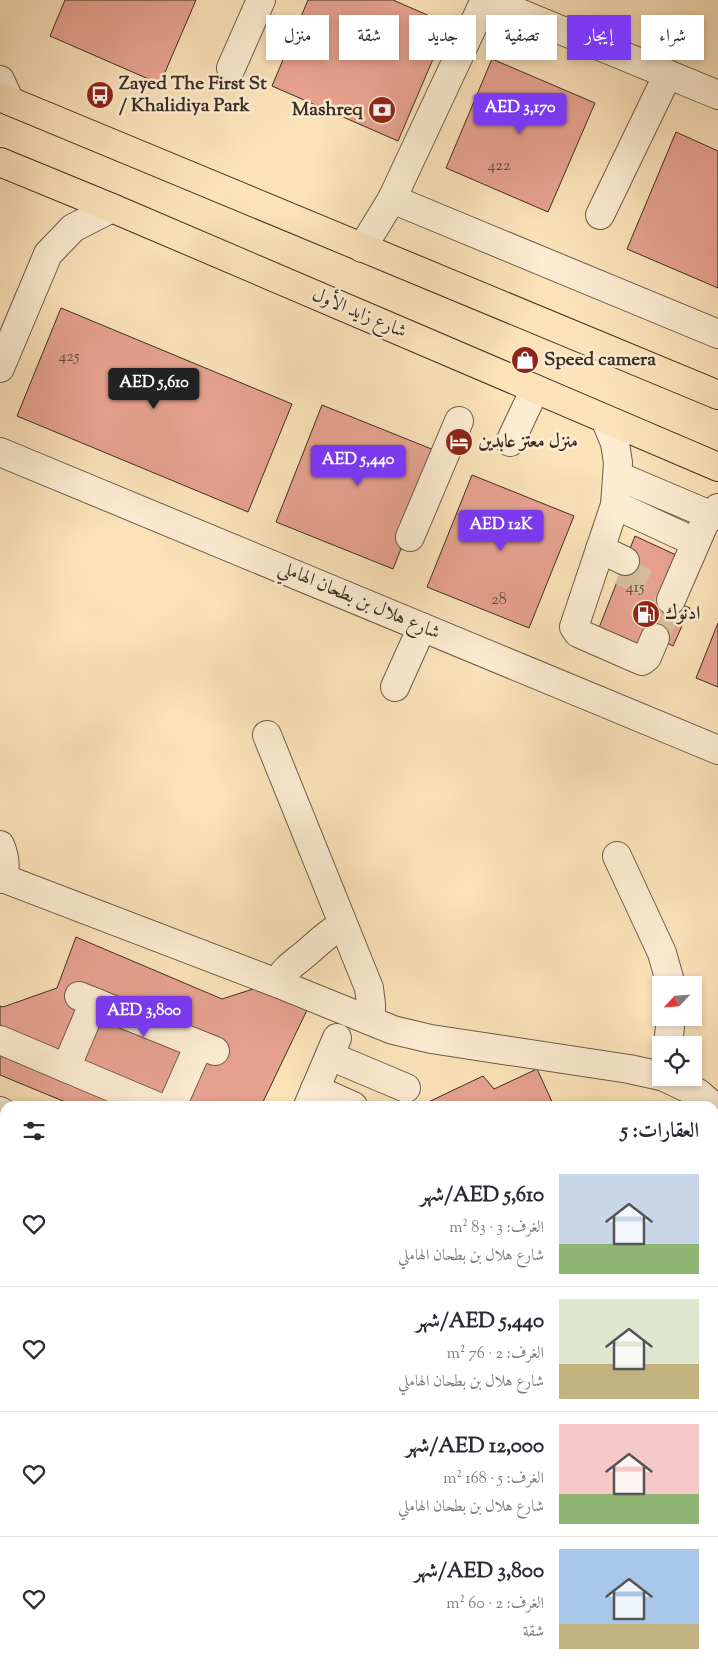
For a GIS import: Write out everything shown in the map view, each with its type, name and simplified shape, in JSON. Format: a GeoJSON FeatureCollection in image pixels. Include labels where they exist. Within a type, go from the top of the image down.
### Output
{"type":"FeatureCollection","features":[{"type":"Feature","properties":{"kind":"main road"},"geometry":{"type":"LineString","coordinates":[[3,93],[362,248],[718,395]]}},
{"type":"Feature","properties":{"kind":"main road","name":"شارع زايد الأول"},"geometry":{"type":"LineString","coordinates":[[0,162],[718,467]]}},
{"type":"Feature","properties":{"kind":"street"},"geometry":{"type":"LineString","coordinates":[[231,68],[261,0]]}},
{"type":"Feature","properties":{"kind":"street"},"geometry":{"type":"LineString","coordinates":[[362,248],[392,199],[487,0],[718,95]]}},
{"type":"Feature","properties":{"kind":"street"},"geometry":{"type":"LineString","coordinates":[[600,215],[668,74]]}},
{"type":"Feature","properties":{"kind":"street"},"geometry":{"type":"LineString","coordinates":[[392,199],[718,334]]}},
{"type":"Feature","properties":{"kind":"street"},"geometry":{"type":"LineString","coordinates":[[0,368],[48,254],[73,228],[112,208]]}},
{"type":"Feature","properties":{"kind":"street"},"geometry":{"type":"LineString","coordinates":[[510,442],[535,389]]}},
{"type":"Feature","properties":{"kind":"street"},"geometry":{"type":"LineString","coordinates":[[605,420],[615,443],[618,476],[615,505],[574,622],[574,627],[576,631],[642,661],[647,657],[655,638]]}},
{"type":"Feature","properties":{"kind":"street"},"geometry":{"type":"LineString","coordinates":[[410,537],[459,421]]}},
{"type":"Feature","properties":{"kind":"street","name":"شارع هلال بن بطحان الهاملي"},"geometry":{"type":"LineString","coordinates":[[0,452],[718,750]]}},
{"type":"Feature","properties":{"kind":"street"},"geometry":{"type":"LineString","coordinates":[[618,476],[714,512],[695,542],[670,590]]}},
{"type":"Feature","properties":{"kind":"street"},"geometry":{"type":"LineString","coordinates":[[615,505],[695,542]]}},
{"type":"Feature","properties":{"kind":"street"},"geometry":{"type":"LineString","coordinates":[[598,554],[623,566]]}},
{"type":"Feature","properties":{"kind":"street"},"geometry":{"type":"LineString","coordinates":[[395,687],[422,627]]}},
{"type":"Feature","properties":{"kind":"street"},"geometry":{"type":"LineString","coordinates":[[267,735],[369,988],[371,1021]]}},
{"type":"Feature","properties":{"kind":"street"},"geometry":{"type":"LineString","coordinates":[[0,844],[4,860],[2,878],[277,983],[393,1030],[431,1039],[652,1073]]}},
{"type":"Feature","properties":{"kind":"street"},"geometry":{"type":"LineString","coordinates":[[617,856],[662,954],[668,976]]}},
{"type":"Feature","properties":{"kind":"street"},"geometry":{"type":"LineString","coordinates":[[277,983],[281,975],[295,961],[329,932],[342,925]]}},
{"type":"Feature","properties":{"kind":"street"},"geometry":{"type":"LineString","coordinates":[[66,1068],[86,999],[207,1048],[175,1101]]}},
{"type":"Feature","properties":{"kind":"street"},"geometry":{"type":"LineString","coordinates":[[0,1040],[144,1101]]}},
{"type":"Feature","properties":{"kind":"street"},"geometry":{"type":"LineString","coordinates":[[327,1101],[312,1098],[334,1047],[406,1088]]}},
{"type":"Feature","properties":{"kind":"street"},"geometry":{"type":"LineString","coordinates":[[684,1086],[698,1093],[707,1101]]}},
{"type":"Feature","properties":{"kind":"building"},"geometry":{"type":"Polygon","coordinates":[[[65,0],[196,0],[160,84],[50,36],[65,0]]]}},
{"type":"Feature","properties":{"kind":"building"},"geometry":{"type":"Polygon","coordinates":[[[308,0],[393,0],[427,15],[409,15],[409,60],[433,60],[398,141],[272,86],[283,60],[329,60],[329,15],[302,15],[308,0]]]}},
{"type":"Feature","properties":{"kind":"building"},"geometry":{"type":"Polygon","coordinates":[[[492,60],[595,103],[548,212],[446,168],[492,60]]]}},
{"type":"Feature","properties":{"kind":"building"},"geometry":{"type":"Polygon","coordinates":[[[676,132],[718,151],[718,288],[627,249],[676,132]]]}},
{"type":"Feature","properties":{"kind":"building"},"geometry":{"type":"Polygon","coordinates":[[[61,308],[292,404],[248,512],[17,416],[61,308]]]}},
{"type":"Feature","properties":{"kind":"building"},"geometry":{"type":"Polygon","coordinates":[[[322,405],[439,452],[393,569],[276,522],[322,405]]]}},
{"type":"Feature","properties":{"kind":"building"},"geometry":{"type":"Polygon","coordinates":[[[472,475],[574,516],[529,628],[427,587],[472,475]]]}},
{"type":"Feature","properties":{"kind":"building"},"geometry":{"type":"Polygon","coordinates":[[[635,536],[676,555],[659,595],[690,608],[673,646],[644,632],[635,654],[595,638],[635,536]]]}},
{"type":"Feature","properties":{"kind":"building"},"geometry":{"type":"Polygon","coordinates":[[[718,623],[718,687],[696,678],[718,623]]]}},
{"type":"Feature","properties":{"kind":"building"},"geometry":{"type":"Polygon","coordinates":[[[76,937],[222,999],[253,989],[307,1010],[263,1101],[63,1101],[0,1075],[0,1006],[3,1007],[57,988],[76,937]]]}},
{"type":"Feature","properties":{"kind":"building"},"geometry":{"type":"Polygon","coordinates":[[[537,1069],[552,1101],[430,1101],[483,1076],[494,1089],[537,1069]]]}},
{"type":"Feature","properties":{"kind":"tunnel"},"geometry":{"type":"LineString","coordinates":[[621,571],[662,590]]}},
{"type":"Feature","properties":{"kind":"tunnel"},"geometry":{"type":"LineString","coordinates":[[655,638],[671,600]]}},
{"type":"Feature","properties":{"kind":"place","name":"Zayed The First St / Khalidiya Park"},"geometry":{"type":"Point","coordinates":[100,95]}},
{"type":"Feature","properties":{"kind":"place","name":"Mashreq"},"geometry":{"type":"Point","coordinates":[382,110]}},
{"type":"Feature","properties":{"kind":"place","name":"Speed camera"},"geometry":{"type":"Point","coordinates":[525,360]}},
{"type":"Feature","properties":{"kind":"place","name":"منزل معتز عابدين"},"geometry":{"type":"Point","coordinates":[459,442]}},
{"type":"Feature","properties":{"kind":"place","name":"ادنوك"},"geometry":{"type":"Point","coordinates":[646,614]}}]}
